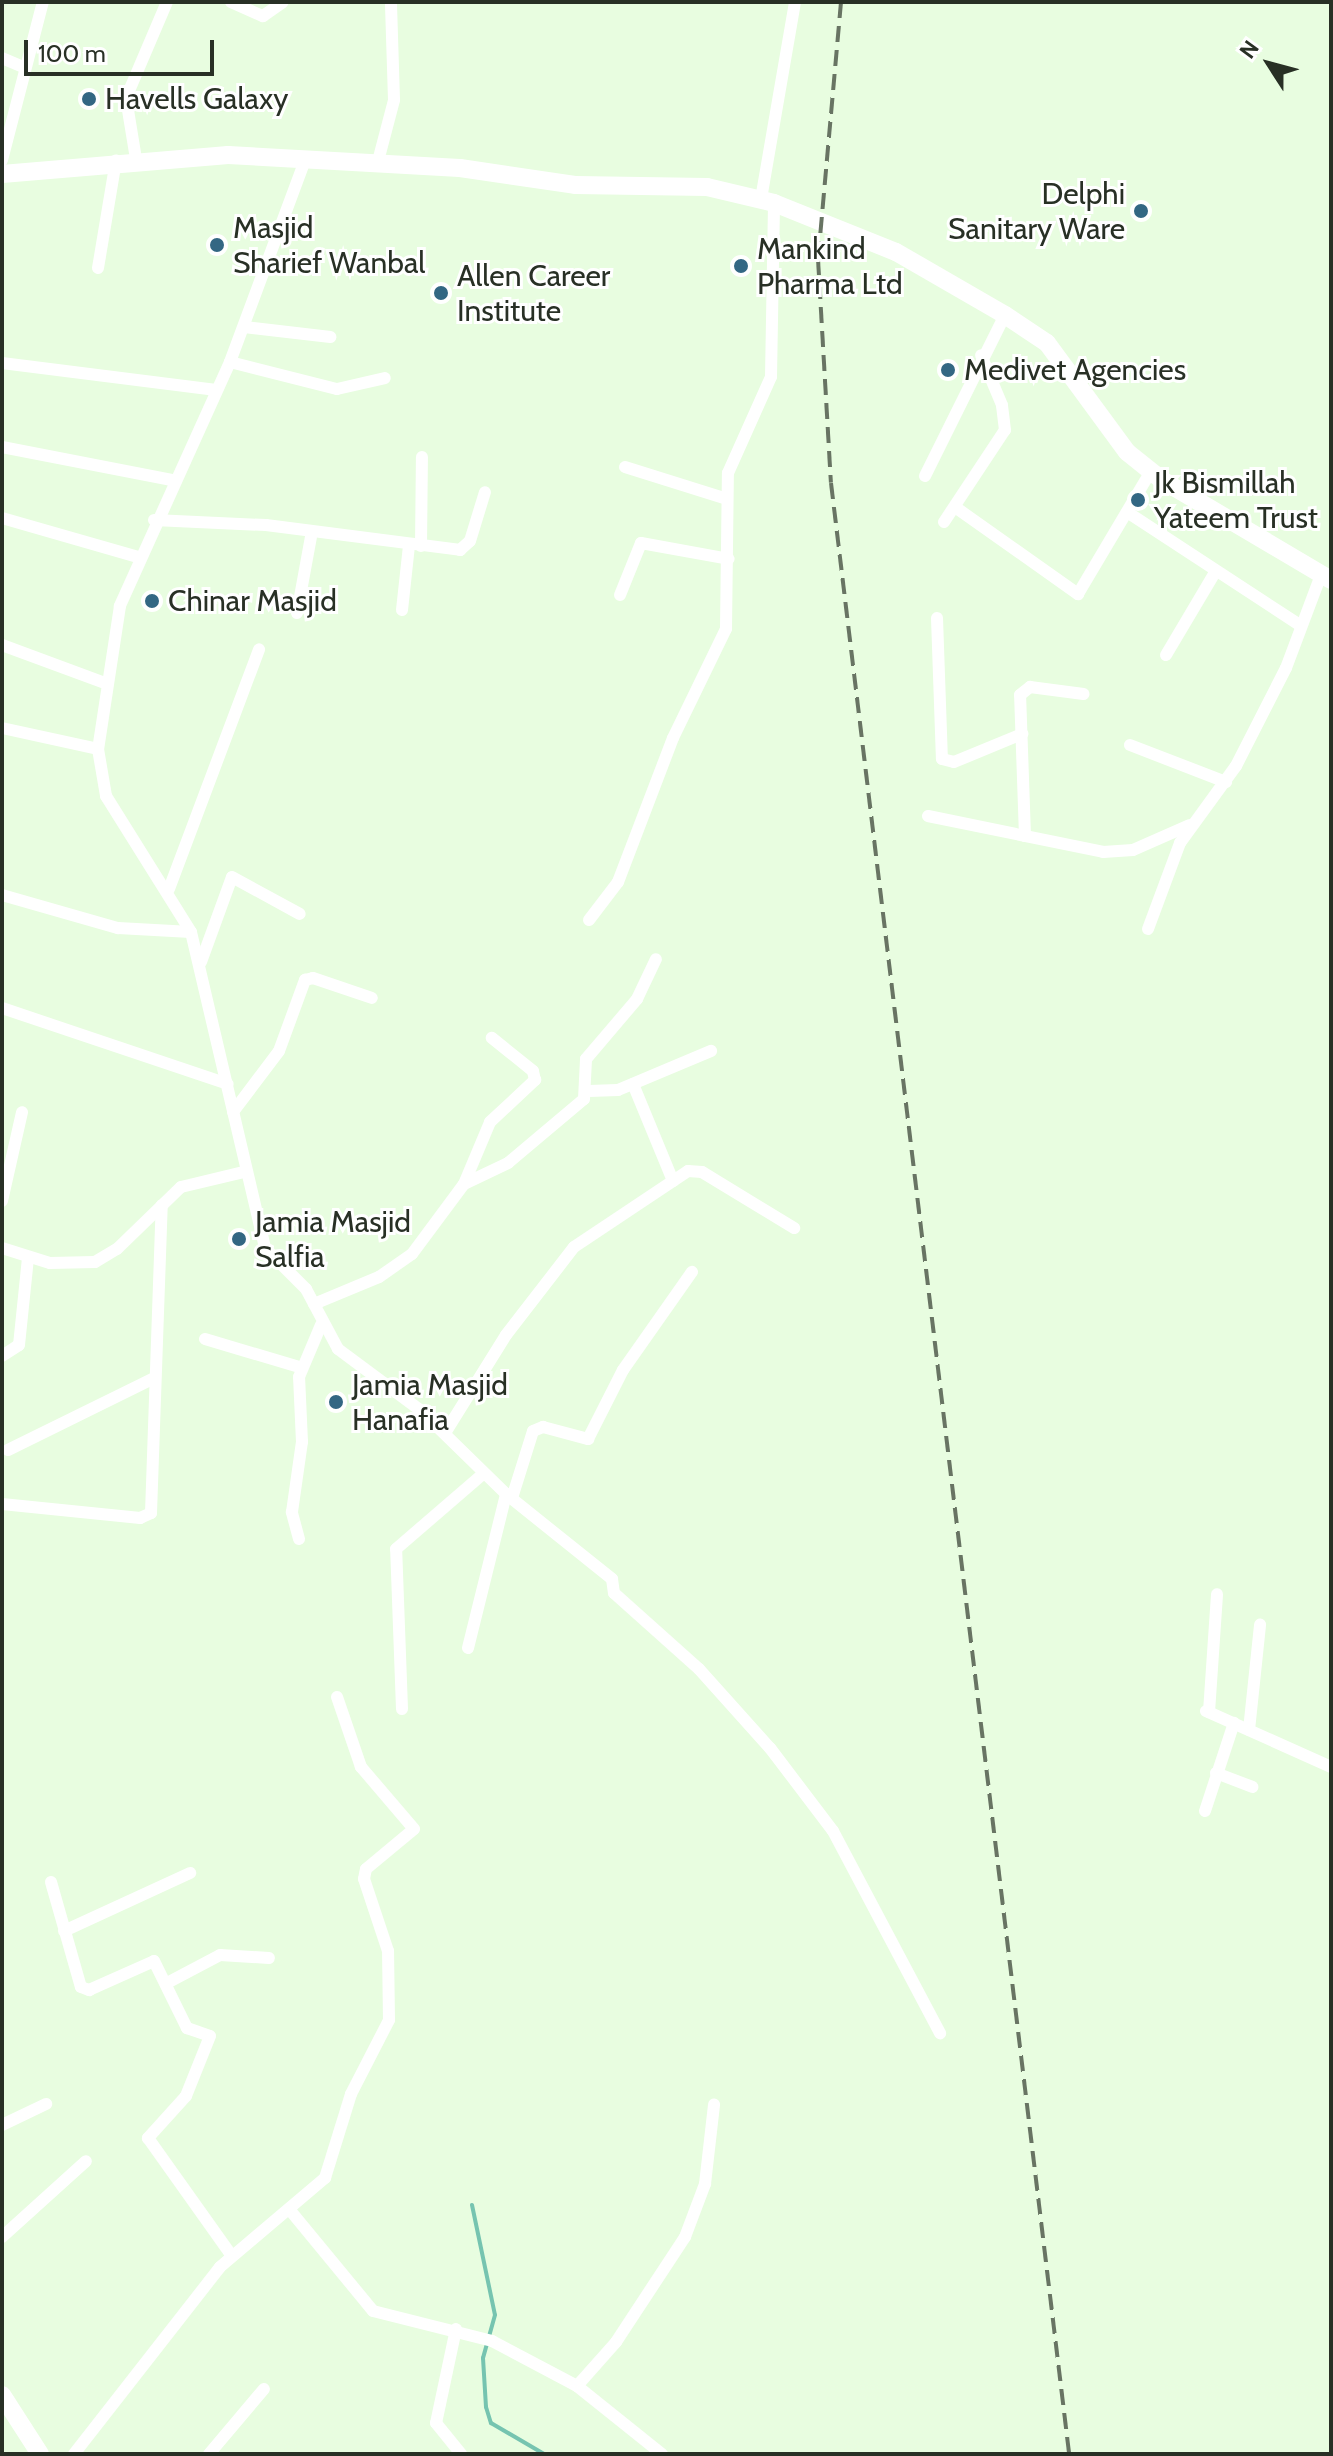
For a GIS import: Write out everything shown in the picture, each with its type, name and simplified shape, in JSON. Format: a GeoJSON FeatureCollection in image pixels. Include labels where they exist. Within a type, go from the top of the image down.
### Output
{"type":"FeatureCollection","features":[{"type":"Feature","properties":{"kind":"main road"},"geometry":{"type":"LineString","coordinates":[[2,174],[214,154],[304,163],[460,168],[575,185],[707,187],[767,201],[896,252],[1005,315],[1068,366],[1127,452],[1151,471],[1326,577]]}},
{"type":"Feature","properties":{"kind":"main road"},"geometry":{"type":"LineString","coordinates":[[2,2395],[40,2454]]}},
{"type":"Feature","properties":{"kind":"street"},"geometry":{"type":"LineString","coordinates":[[2,160],[23,67],[43,2]]}},
{"type":"Feature","properties":{"kind":"street"},"geometry":{"type":"LineString","coordinates":[[136,159],[126,98],[167,2]]}},
{"type":"Feature","properties":{"kind":"street"},"geometry":{"type":"LineString","coordinates":[[231,2],[263,16],[283,2]]}},
{"type":"Feature","properties":{"kind":"street"},"geometry":{"type":"LineString","coordinates":[[377,165],[394,100],[391,2]]}},
{"type":"Feature","properties":{"kind":"street"},"geometry":{"type":"LineString","coordinates":[[589,920],[618,882],[673,738],[726,629],[729,559],[727,499],[734,452],[771,377],[767,201],[795,2]]}},
{"type":"Feature","properties":{"kind":"street"},"geometry":{"type":"LineString","coordinates":[[2,58],[23,67]]}},
{"type":"Feature","properties":{"kind":"street"},"geometry":{"type":"LineString","coordinates":[[98,268],[116,161]]}},
{"type":"Feature","properties":{"kind":"street"},"geometry":{"type":"LineString","coordinates":[[304,163],[230,362],[172,480],[120,606],[105,683],[98,749],[112,812],[169,889],[191,932],[201,962],[260,1240],[314,1304],[321,1325],[348,1358],[445,1433],[509,1496],[612,1579],[614,1593],[699,1669],[770,1748],[833,1831],[940,2033]]}},
{"type":"Feature","properties":{"kind":"street"},"geometry":{"type":"LineString","coordinates":[[925,476],[981,355],[1005,315]]}},
{"type":"Feature","properties":{"kind":"street"},"geometry":{"type":"LineString","coordinates":[[244,327],[330,337]]}},
{"type":"Feature","properties":{"kind":"street"},"geometry":{"type":"LineString","coordinates":[[944,522],[1005,430],[1002,405],[981,355]]}},
{"type":"Feature","properties":{"kind":"street"},"geometry":{"type":"LineString","coordinates":[[230,362],[337,389],[385,378]]}},
{"type":"Feature","properties":{"kind":"street"},"geometry":{"type":"LineString","coordinates":[[2,363],[216,390]]}},
{"type":"Feature","properties":{"kind":"street"},"geometry":{"type":"LineString","coordinates":[[2,447],[172,480]]}},
{"type":"Feature","properties":{"kind":"street"},"geometry":{"type":"LineString","coordinates":[[402,610],[415,546],[422,457]]}},
{"type":"Feature","properties":{"kind":"street"},"geometry":{"type":"LineString","coordinates":[[625,467],[727,499]]}},
{"type":"Feature","properties":{"kind":"street"},"geometry":{"type":"LineString","coordinates":[[955,507],[1078,594],[1151,471]]}},
{"type":"Feature","properties":{"kind":"street"},"geometry":{"type":"LineString","coordinates":[[154,520],[312,531],[415,546],[468,546],[485,492]]}},
{"type":"Feature","properties":{"kind":"street"},"geometry":{"type":"LineString","coordinates":[[1127,512],[1214,574],[1301,626]]}},
{"type":"Feature","properties":{"kind":"street"},"geometry":{"type":"LineString","coordinates":[[2,518],[138,557]]}},
{"type":"Feature","properties":{"kind":"street"},"geometry":{"type":"LineString","coordinates":[[297,613],[312,531]]}},
{"type":"Feature","properties":{"kind":"street"},"geometry":{"type":"LineString","coordinates":[[620,595],[641,543],[729,559]]}},
{"type":"Feature","properties":{"kind":"street"},"geometry":{"type":"LineString","coordinates":[[1166,655],[1214,574]]}},
{"type":"Feature","properties":{"kind":"street"},"geometry":{"type":"LineString","coordinates":[[1148,929],[1166,874],[1193,824],[1226,782],[1286,668],[1301,626],[1326,577]]}},
{"type":"Feature","properties":{"kind":"street"},"geometry":{"type":"LineString","coordinates":[[937,618],[942,759],[954,762],[1022,734]]}},
{"type":"Feature","properties":{"kind":"street"},"geometry":{"type":"LineString","coordinates":[[2,645],[105,683]]}},
{"type":"Feature","properties":{"kind":"street"},"geometry":{"type":"LineString","coordinates":[[169,889],[259,649]]}},
{"type":"Feature","properties":{"kind":"street"},"geometry":{"type":"LineString","coordinates":[[1025,836],[1020,695],[1025,689],[1084,694]]}},
{"type":"Feature","properties":{"kind":"street"},"geometry":{"type":"LineString","coordinates":[[2,728],[98,749]]}},
{"type":"Feature","properties":{"kind":"street"},"geometry":{"type":"LineString","coordinates":[[1130,745],[1226,782]]}},
{"type":"Feature","properties":{"kind":"street"},"geometry":{"type":"LineString","coordinates":[[928,816],[1116,852],[1193,824]]}},
{"type":"Feature","properties":{"kind":"street"},"geometry":{"type":"LineString","coordinates":[[201,962],[232,877],[300,914]]}},
{"type":"Feature","properties":{"kind":"street"},"geometry":{"type":"LineString","coordinates":[[2,895],[118,928],[191,932]]}},
{"type":"Feature","properties":{"kind":"street"},"geometry":{"type":"LineString","coordinates":[[589,1091],[583,1074],[586,1059],[637,999],[656,959]]}},
{"type":"Feature","properties":{"kind":"street"},"geometry":{"type":"LineString","coordinates":[[233,1112],[279,1051],[305,980],[372,998]]}},
{"type":"Feature","properties":{"kind":"street"},"geometry":{"type":"LineString","coordinates":[[2,1008],[228,1084]]}},
{"type":"Feature","properties":{"kind":"street"},"geometry":{"type":"LineString","coordinates":[[314,1304],[379,1277],[412,1254],[464,1184],[490,1122],[536,1076],[492,1038]]}},
{"type":"Feature","properties":{"kind":"street"},"geometry":{"type":"LineString","coordinates":[[464,1184],[508,1163],[589,1091],[633,1084],[711,1051]]}},
{"type":"Feature","properties":{"kind":"street"},"geometry":{"type":"LineString","coordinates":[[633,1084],[673,1181]]}},
{"type":"Feature","properties":{"kind":"street"},"geometry":{"type":"LineString","coordinates":[[2,1201],[22,1112]]}},
{"type":"Feature","properties":{"kind":"street"},"geometry":{"type":"LineString","coordinates":[[445,1433],[506,1335],[574,1247],[673,1181],[692,1170],[702,1172],[794,1228]]}},
{"type":"Feature","properties":{"kind":"street"},"geometry":{"type":"LineString","coordinates":[[2,1248],[28,1258],[95,1262],[189,1182],[244,1172]]}},
{"type":"Feature","properties":{"kind":"street"},"geometry":{"type":"LineString","coordinates":[[2,1504],[140,1518],[151,1513],[152,1379],[162,1205]]}},
{"type":"Feature","properties":{"kind":"street"},"geometry":{"type":"LineString","coordinates":[[2,1356],[19,1345],[28,1258]]}},
{"type":"Feature","properties":{"kind":"street"},"geometry":{"type":"LineString","coordinates":[[468,1648],[509,1496],[533,1431],[543,1427],[588,1439],[623,1370],[692,1272]]}},
{"type":"Feature","properties":{"kind":"street"},"geometry":{"type":"LineString","coordinates":[[299,1539],[292,1512],[302,1442],[302,1368],[321,1325]]}},
{"type":"Feature","properties":{"kind":"street"},"geometry":{"type":"LineString","coordinates":[[205,1339],[302,1368]]}},
{"type":"Feature","properties":{"kind":"street"},"geometry":{"type":"LineString","coordinates":[[8,1450],[152,1379]]}},
{"type":"Feature","properties":{"kind":"street"},"geometry":{"type":"LineString","coordinates":[[402,1709],[396,1549],[484,1473]]}},
{"type":"Feature","properties":{"kind":"street"},"geometry":{"type":"LineString","coordinates":[[1217,1594],[1208,1712],[1331,1767]]}},
{"type":"Feature","properties":{"kind":"street"},"geometry":{"type":"LineString","coordinates":[[1249,1730],[1260,1625]]}},
{"type":"Feature","properties":{"kind":"street"},"geometry":{"type":"LineString","coordinates":[[74,2454],[231,2255],[289,2209],[334,2162],[351,2094],[389,2020],[388,1951],[364,1879],[366,1869],[414,1829],[361,1767],[337,1697]]}},
{"type":"Feature","properties":{"kind":"street"},"geometry":{"type":"LineString","coordinates":[[1205,1811],[1234,1723]]}},
{"type":"Feature","properties":{"kind":"street"},"geometry":{"type":"LineString","coordinates":[[1216,1773],[1252,1787]]}},
{"type":"Feature","properties":{"kind":"street"},"geometry":{"type":"LineString","coordinates":[[64,1931],[190,1873]]}},
{"type":"Feature","properties":{"kind":"street"},"geometry":{"type":"LineString","coordinates":[[51,1882],[84,1990],[154,1961],[187,2028],[210,2036],[209,2049],[186,2096],[148,2138],[231,2255]]}},
{"type":"Feature","properties":{"kind":"street"},"geometry":{"type":"LineString","coordinates":[[167,1983],[220,1955],[269,1958]]}},
{"type":"Feature","properties":{"kind":"street"},"geometry":{"type":"LineString","coordinates":[[2,2125],[46,2104]]}},
{"type":"Feature","properties":{"kind":"street"},"geometry":{"type":"LineString","coordinates":[[577,2386],[616,2342],[685,2237],[705,2184],[714,2105]]}},
{"type":"Feature","properties":{"kind":"street"},"geometry":{"type":"LineString","coordinates":[[2,2237],[86,2161]]}},
{"type":"Feature","properties":{"kind":"street"},"geometry":{"type":"LineString","coordinates":[[289,2209],[373,2311],[456,2329],[492,2341],[577,2386],[662,2454]]}},
{"type":"Feature","properties":{"kind":"street"},"geometry":{"type":"LineString","coordinates":[[456,2329],[436,2423],[461,2454]]}},
{"type":"Feature","properties":{"kind":"street"},"geometry":{"type":"LineString","coordinates":[[209,2454],[264,2389]]}},
{"type":"Feature","properties":{"kind":"waterway"},"geometry":{"type":"LineString","coordinates":[[472,2205],[495,2315],[483,2358],[486,2407],[491,2423],[544,2454]]}},
{"type":"Feature","properties":{"kind":"railway"},"geometry":{"type":"LineString","coordinates":[[841,2],[818,259],[831,483],[1069,2454]]}},
{"type":"Feature","properties":{"kind":"place","name":"Havells Galaxy"},"geometry":{"type":"Point","coordinates":[89,99]}},
{"type":"Feature","properties":{"kind":"place","name":"Delphi Sanitary Ware"},"geometry":{"type":"Point","coordinates":[1141,211]}},
{"type":"Feature","properties":{"kind":"place","name":"Masjid Sharief Wanbal"},"geometry":{"type":"Point","coordinates":[217,245]}},
{"type":"Feature","properties":{"kind":"place","name":"Mankind Pharma Ltd"},"geometry":{"type":"Point","coordinates":[741,266]}},
{"type":"Feature","properties":{"kind":"place","name":"Allen Career Institute"},"geometry":{"type":"Point","coordinates":[441,293]}},
{"type":"Feature","properties":{"kind":"place","name":"Medivet Agencies"},"geometry":{"type":"Point","coordinates":[948,370]}},
{"type":"Feature","properties":{"kind":"place","name":"Jk Bismillah Yateem Trust"},"geometry":{"type":"Point","coordinates":[1138,500]}},
{"type":"Feature","properties":{"kind":"place","name":"Chinar Masjid"},"geometry":{"type":"Point","coordinates":[152,601]}},
{"type":"Feature","properties":{"kind":"place","name":"Jamia Masjid Salfia"},"geometry":{"type":"Point","coordinates":[239,1239]}},
{"type":"Feature","properties":{"kind":"place","name":"Jamia Masjid Hanafia"},"geometry":{"type":"Point","coordinates":[336,1402]}}]}
